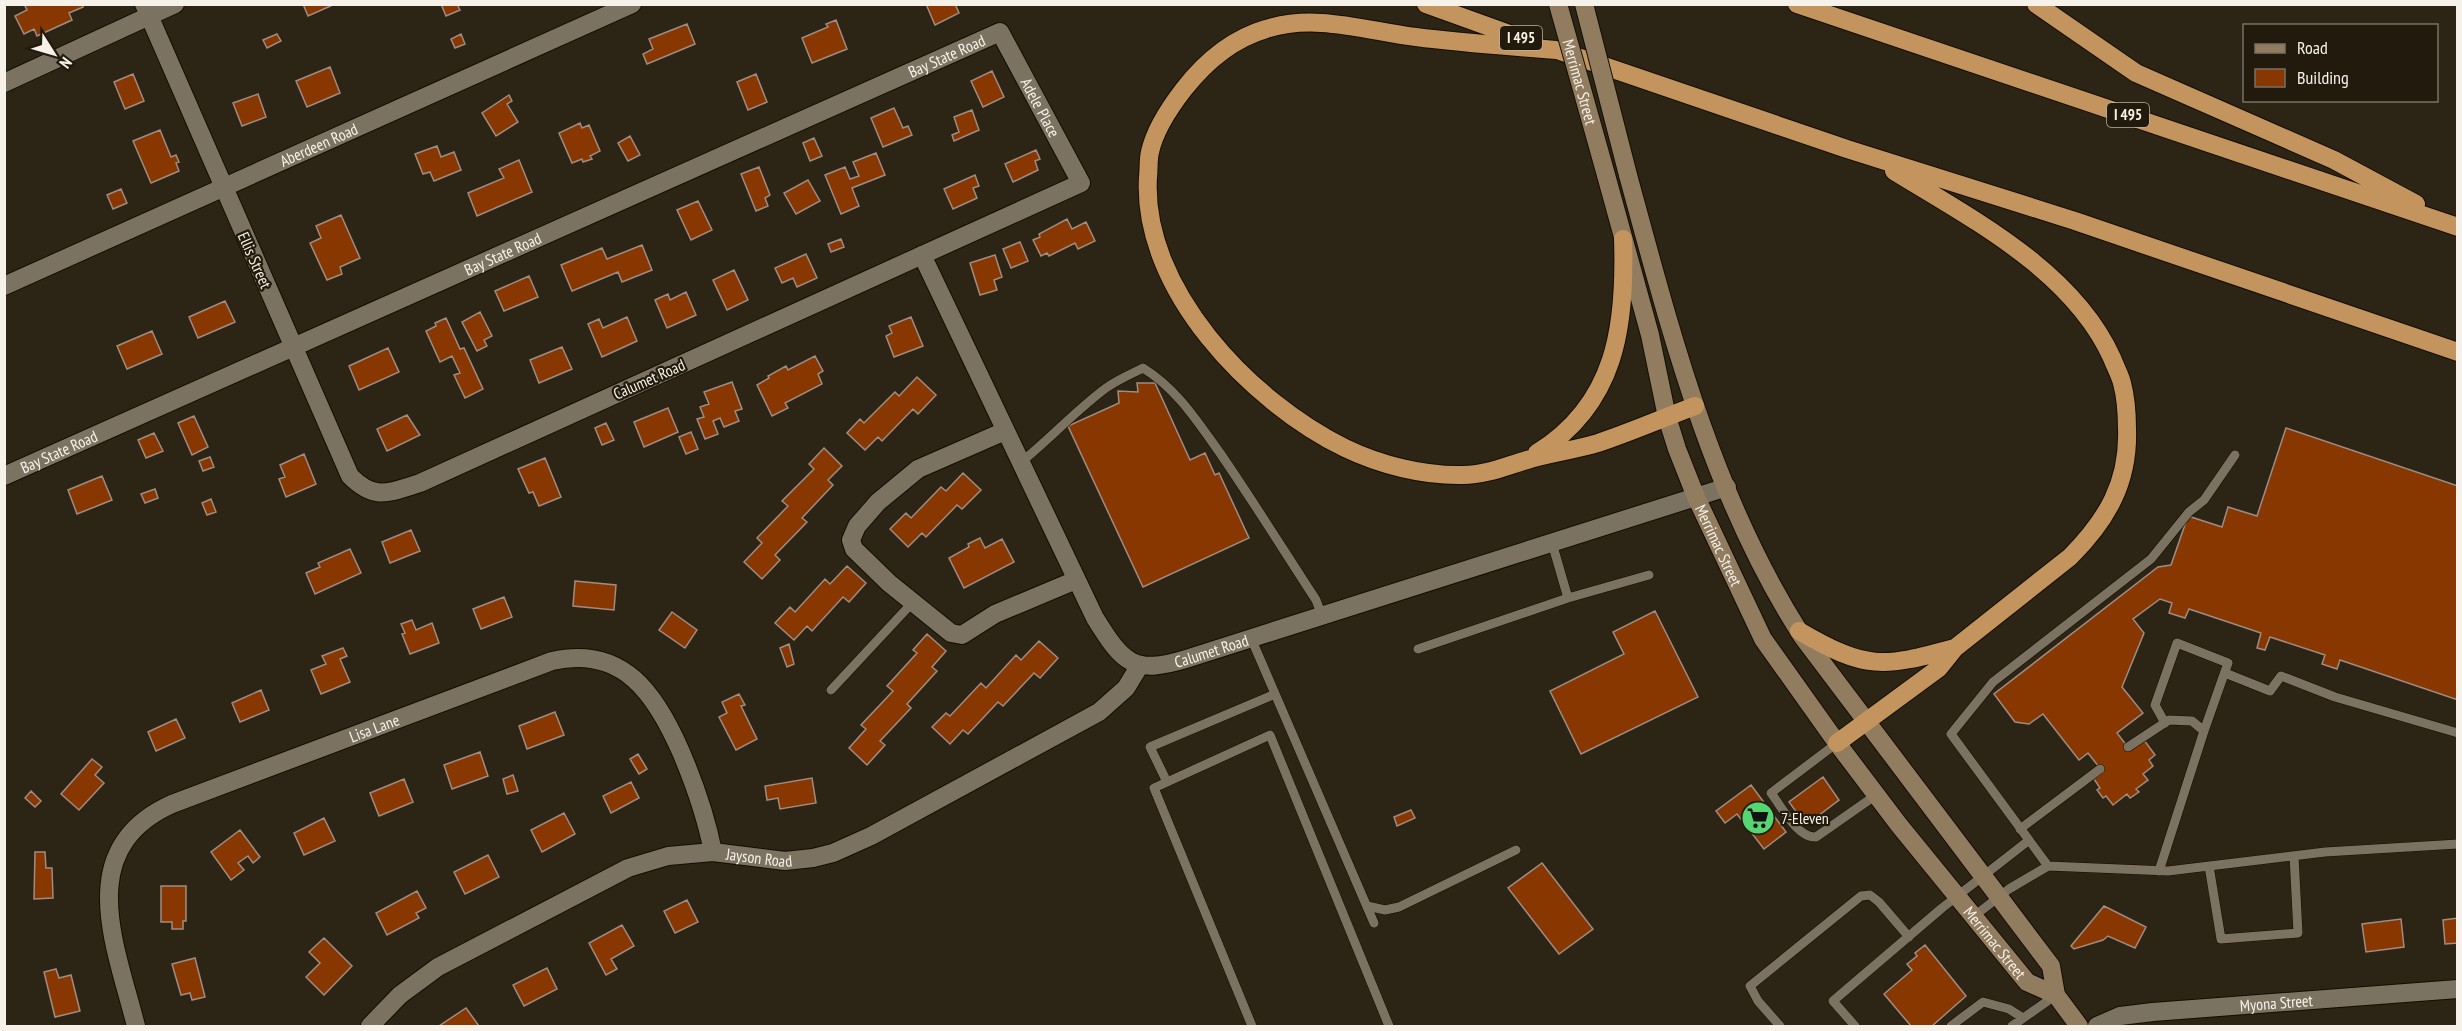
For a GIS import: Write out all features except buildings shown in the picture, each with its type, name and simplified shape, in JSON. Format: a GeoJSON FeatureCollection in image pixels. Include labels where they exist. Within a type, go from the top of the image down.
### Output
{"type":"FeatureCollection","features":[{"type":"Feature","properties":{"kind":"highway","name":"I 495"},"geometry":{"type":"LineString","coordinates":[[1426,4],[1872,157],[2075,220],[2457,351]]}},
{"type":"Feature","properties":{"kind":"highway","name":"I 495"},"geometry":{"type":"LineString","coordinates":[[1797,4],[2457,226]]}},
{"type":"Feature","properties":{"kind":"highway"},"geometry":{"type":"LineString","coordinates":[[2036,4],[2136,73],[2334,160],[2457,226]]}},
{"type":"Feature","properties":{"kind":"highway"},"geometry":{"type":"LineString","coordinates":[[1556,50],[1417,38],[1358,27],[1318,23],[1267,28],[1236,41],[1213,57],[1192,78],[1172,104],[1150,153],[1147,193],[1151,223],[1166,267],[1202,328],[1234,366],[1265,396],[1301,423],[1346,449],[1389,465],[1437,474],[1463,476],[1501,470],[1526,460],[1595,444],[1695,406]]}},
{"type":"Feature","properties":{"kind":"highway"},"geometry":{"type":"LineString","coordinates":[[1837,743],[1939,668],[1955,648],[2070,558],[2101,523],[2113,502],[2128,448],[2122,382],[2105,342],[2091,320],[2055,283],[2003,239],[1872,157]]}},
{"type":"Feature","properties":{"kind":"highway"},"geometry":{"type":"LineString","coordinates":[[1526,460],[1568,431],[1584,413],[1600,389],[1614,357],[1620,322],[1623,294],[1623,239]]}},
{"type":"Feature","properties":{"kind":"highway"},"geometry":{"type":"LineString","coordinates":[[1799,631],[1831,650],[1866,662],[1907,661],[1955,648]]}},
{"type":"Feature","properties":{"kind":"main road","name":"Merrimac Street"},"geometry":{"type":"LineString","coordinates":[[1558,4],[1650,335],[1667,417],[1696,497],[1763,639],[1837,743],[1956,897],[2026,982],[2056,996]]}},
{"type":"Feature","properties":{"kind":"main road","name":"Merrimac Street"},"geometry":{"type":"LineString","coordinates":[[1584,4],[1673,340],[1695,406],[1741,521],[1781,601],[1799,631],[2050,966],[2056,996]]}},
{"type":"Feature","properties":{"kind":"main road"},"geometry":{"type":"LineString","coordinates":[[2056,996],[2079,1026]]}},
{"type":"Feature","properties":{"kind":"street"},"geometry":{"type":"LineString","coordinates":[[4,82],[147,10],[175,4]]}},
{"type":"Feature","properties":{"kind":"street","name":"Aberdeen Road"},"geometry":{"type":"LineString","coordinates":[[4,286],[632,4]]}},
{"type":"Feature","properties":{"kind":"street","name":"Ellis Street"},"geometry":{"type":"LineString","coordinates":[[147,10],[350,476],[361,487],[373,493]]}},
{"type":"Feature","properties":{"kind":"street","name":"Adele Place"},"geometry":{"type":"LineString","coordinates":[[1000,32],[1081,183]]}},
{"type":"Feature","properties":{"kind":"street","name":"Bay State Road"},"geometry":{"type":"LineString","coordinates":[[4,476],[1000,32]]}},
{"type":"Feature","properties":{"kind":"street","name":"Calumet Road"},"geometry":{"type":"LineString","coordinates":[[373,493],[420,483],[1081,183]]}},
{"type":"Feature","properties":{"kind":"street"},"geometry":{"type":"LineString","coordinates":[[922,255],[1095,618],[1113,646],[1125,659],[1140,665]]}},
{"type":"Feature","properties":{"kind":"street"},"geometry":{"type":"LineString","coordinates":[[1005,431],[918,469],[878,502],[857,526],[851,540],[854,549],[889,583],[951,633],[962,635],[995,614],[1076,580]]}},
{"type":"Feature","properties":{"kind":"street","name":"Calumet Road"},"geometry":{"type":"LineString","coordinates":[[1140,665],[1168,664],[1727,487]]}},
{"type":"Feature","properties":{"kind":"street","name":"Lisa Lane"},"geometry":{"type":"LineString","coordinates":[[136,1026],[110,922],[108,892],[111,872],[119,852],[144,820],[172,804],[552,661],[579,658],[605,663],[627,674],[650,694],[668,723],[697,789],[713,852]]}},
{"type":"Feature","properties":{"kind":"street","name":"Jayson Road"},"geometry":{"type":"LineString","coordinates":[[370,1026],[388,1005],[424,975],[600,883],[648,861],[668,856],[713,852],[776,861],[794,861],[823,856],[852,846],[1093,716],[1126,688],[1140,665]]}},
{"type":"Feature","properties":{"kind":"street","name":"Myona Street"},"geometry":{"type":"LineString","coordinates":[[2097,1026],[2120,1016],[2153,1012],[2457,989]]}},
{"type":"Feature","properties":{"kind":"lane"},"geometry":{"type":"LineString","coordinates":[[1020,463],[1048,441],[1066,421],[1107,387],[1143,368],[1161,379],[1186,406],[1316,600],[1322,616]]}},
{"type":"Feature","properties":{"kind":"lane"},"geometry":{"type":"LineString","coordinates":[[2048,866],[1951,734],[1993,682],[2151,558],[2189,512],[2204,500],[2235,455]]}},
{"type":"Feature","properties":{"kind":"lane"},"geometry":{"type":"LineString","coordinates":[[1552,543],[1568,598]]}},
{"type":"Feature","properties":{"kind":"lane"},"geometry":{"type":"LineString","coordinates":[[1418,649],[1568,598],[1649,575]]}},
{"type":"Feature","properties":{"kind":"lane"},"geometry":{"type":"LineString","coordinates":[[831,690],[913,602]]}},
{"type":"Feature","properties":{"kind":"lane"},"geometry":{"type":"LineString","coordinates":[[1251,638],[1374,923]]}},
{"type":"Feature","properties":{"kind":"lane"},"geometry":{"type":"LineString","coordinates":[[2160,871],[2228,663],[2177,643],[2155,705],[2165,723]]}},
{"type":"Feature","properties":{"kind":"lane"},"geometry":{"type":"LineString","coordinates":[[2224,673],[2270,691],[2281,676],[2335,697],[2457,734]]}},
{"type":"Feature","properties":{"kind":"lane"},"geometry":{"type":"LineString","coordinates":[[1167,782],[1150,747],[1275,694]]}},
{"type":"Feature","properties":{"kind":"lane"},"geometry":{"type":"LineString","coordinates":[[2128,747],[2169,720],[2192,722],[2204,731]]}},
{"type":"Feature","properties":{"kind":"lane"},"geometry":{"type":"LineString","coordinates":[[1252,1026],[1154,788],[1270,735],[1389,1026]]}},
{"type":"Feature","properties":{"kind":"lane"},"geometry":{"type":"LineString","coordinates":[[1837,743],[1771,793],[1802,833],[1811,838],[1816,837],[1876,795]]}},
{"type":"Feature","properties":{"kind":"lane"},"geometry":{"type":"LineString","coordinates":[[2020,829],[2100,769]]}},
{"type":"Feature","properties":{"kind":"lane"},"geometry":{"type":"LineString","coordinates":[[1855,1026],[1833,1001],[1956,897],[2028,841]]}},
{"type":"Feature","properties":{"kind":"lane"},"geometry":{"type":"LineString","coordinates":[[1973,917],[1999,897],[2048,866],[2160,871],[2294,856],[2457,844]]}},
{"type":"Feature","properties":{"kind":"lane"},"geometry":{"type":"LineString","coordinates":[[1367,906],[1385,910],[1399,907],[1516,850]]}},
{"type":"Feature","properties":{"kind":"lane"},"geometry":{"type":"LineString","coordinates":[[2209,866],[2221,939],[2298,933],[2294,856]]}},
{"type":"Feature","properties":{"kind":"lane"},"geometry":{"type":"LineString","coordinates":[[1780,1026],[1754,996],[1750,986],[1861,896],[1870,895],[1879,902],[1909,937]]}},
{"type":"Feature","properties":{"kind":"lane"},"geometry":{"type":"LineString","coordinates":[[2012,1026],[2056,996]]}},
{"type":"Feature","properties":{"kind":"lane"},"geometry":{"type":"LineString","coordinates":[[1951,1026],[1983,1002],[2009,1009],[2023,1018]]}},
{"type":"Feature","properties":{"kind":"place","name":"7-Eleven"},"geometry":{"type":"Point","coordinates":[1758,818]}}]}
